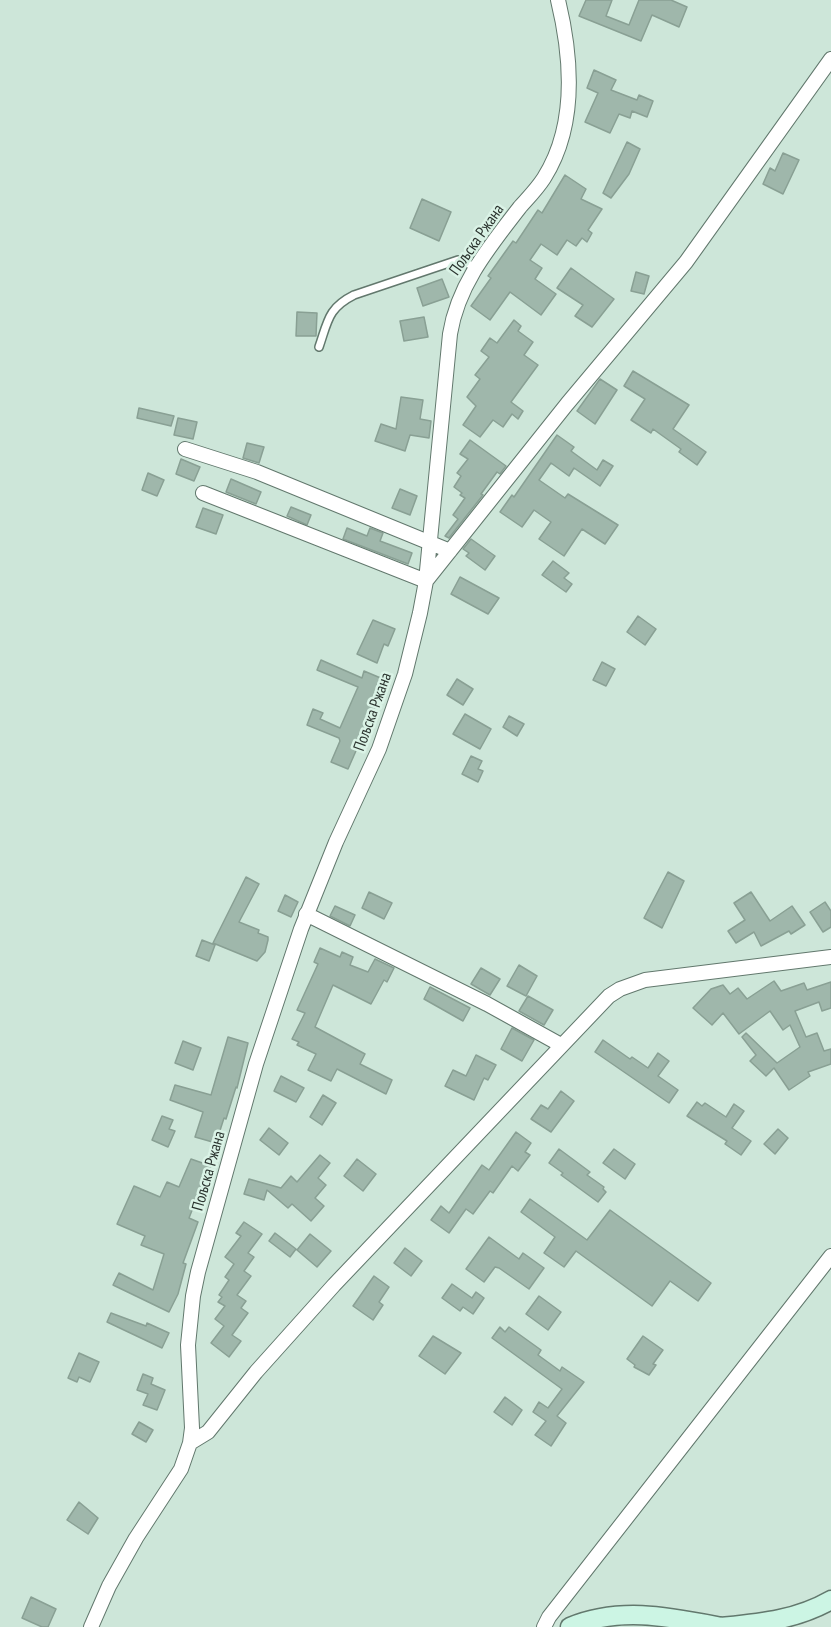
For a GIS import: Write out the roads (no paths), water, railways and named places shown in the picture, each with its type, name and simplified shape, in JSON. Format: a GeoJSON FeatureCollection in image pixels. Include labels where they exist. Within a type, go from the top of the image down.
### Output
{"type":"FeatureCollection","features":[{"type":"Feature","properties":{"kind":"main road"},"geometry":{"type":"LineString","coordinates":[[570,1627],[596,1618],[662,1616],[721,1627],[801,1615],[831,1600]]}},
{"type":"Feature","properties":{"kind":"main road"},"geometry":{"type":"LineString","coordinates":[[662,1616],[687,1627]]}},
{"type":"Feature","properties":{"kind":"street","name":"Пољска Ржана"},"geometry":{"type":"LineString","coordinates":[[91,1627],[109,1586],[136,1538],[181,1469],[190,1443],[192,1428],[188,1345],[198,1272],[256,1064],[306,914],[388,724],[413,644],[426,582],[452,322],[459,297],[476,267],[542,180],[552,163],[566,119],[569,77],[565,33],[558,0]]}},
{"type":"Feature","properties":{"kind":"street"},"geometry":{"type":"LineString","coordinates":[[203,493],[426,582],[567,404],[686,262],[831,59]]}},
{"type":"Feature","properties":{"kind":"street"},"geometry":{"type":"LineString","coordinates":[[185,449],[257,472],[450,551]]}},
{"type":"Feature","properties":{"kind":"street"},"geometry":{"type":"LineString","coordinates":[[306,914],[487,1004],[561,1045]]}},
{"type":"Feature","properties":{"kind":"street"},"geometry":{"type":"LineString","coordinates":[[190,1443],[208,1432],[256,1372],[334,1285],[609,996],[645,980],[831,957]]}},
{"type":"Feature","properties":{"kind":"street"},"geometry":{"type":"LineString","coordinates":[[543,1627],[831,1256]]}},
{"type":"Feature","properties":{"kind":"lane"},"geometry":{"type":"LineString","coordinates":[[319,347],[329,319],[338,303],[354,295],[458,260],[476,267]]}}]}
